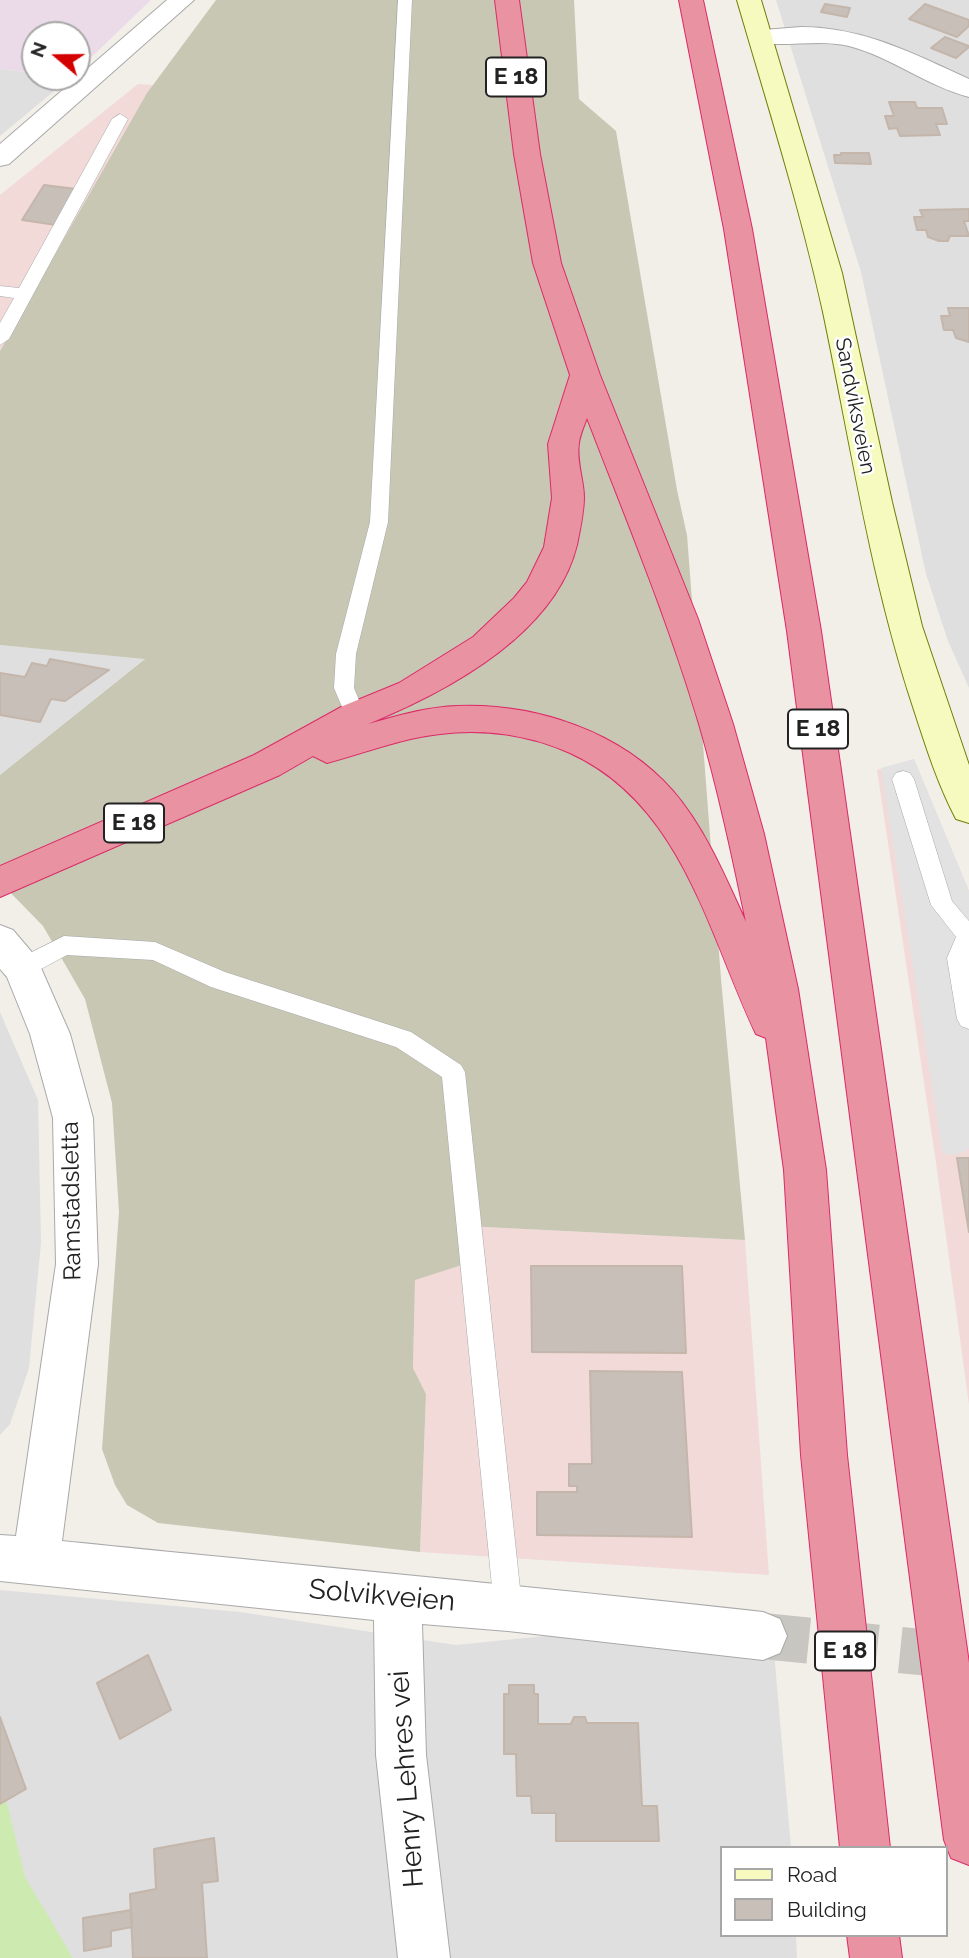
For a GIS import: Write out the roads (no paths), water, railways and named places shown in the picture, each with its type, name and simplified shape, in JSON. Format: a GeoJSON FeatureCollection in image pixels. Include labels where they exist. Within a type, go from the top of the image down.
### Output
{"type":"FeatureCollection","features":[{"type":"Feature","properties":{"kind":"highway","name":"E 18"},"geometry":{"type":"LineString","coordinates":[[507,0],[539,232],[557,299],[681,619],[716,724],[760,895],[779,989],[805,1170],[824,1455],[865,1846]]}},
{"type":"Feature","properties":{"kind":"highway","name":"E 18"},"geometry":{"type":"LineString","coordinates":[[691,0],[738,229],[804,631],[969,1840]]}},
{"type":"Feature","properties":{"kind":"highway","name":"E 18"},"geometry":{"type":"LineString","coordinates":[[0,882],[267,765],[355,715],[411,692],[485,646],[518,617],[541,587],[560,547],[566,522],[568,481],[562,444],[585,375]]}},
{"type":"Feature","properties":{"kind":"highway","name":"E 18"},"geometry":{"type":"LineString","coordinates":[[267,765],[397,729],[457,719],[516,723],[573,737],[623,766],[661,802],[699,864],[789,1066]]}},
{"type":"Feature","properties":{"kind":"main road","name":"Sandviksveien"},"geometry":{"type":"LineString","coordinates":[[749,0],[817,230],[877,516],[908,642],[928,706],[969,809]]}},
{"type":"Feature","properties":{"kind":"street"},"geometry":{"type":"LineString","coordinates":[[0,158],[182,0]]}},
{"type":"Feature","properties":{"kind":"street"},"geometry":{"type":"LineString","coordinates":[[760,36],[815,34],[843,37],[865,43],[969,89]]}},
{"type":"Feature","properties":{"kind":"street","name":"Ramstadsletta"},"geometry":{"type":"LineString","coordinates":[[11,954],[50,1034],[73,1118],[77,1264],[18,1559]]}},
{"type":"Feature","properties":{"kind":"street","name":"Solvikveien"},"geometry":{"type":"LineString","coordinates":[[18,1559],[397,1600],[508,1607],[763,1636]]}},
{"type":"Feature","properties":{"kind":"street","name":"Henry Lehres vei"},"geometry":{"type":"LineString","coordinates":[[397,1600],[401,1755],[424,1958]]}},
{"type":"Feature","properties":{"kind":"lane"},"geometry":{"type":"LineString","coordinates":[[355,715],[344,688],[346,654],[379,522],[405,0]]}},
{"type":"Feature","properties":{"kind":"lane"},"geometry":{"type":"LineString","coordinates":[[0,339],[120,120]]}},
{"type":"Feature","properties":{"kind":"lane"},"geometry":{"type":"LineString","coordinates":[[0,290],[24,294]]}},
{"type":"Feature","properties":{"kind":"lane"},"geometry":{"type":"LineString","coordinates":[[902,779],[942,905],[967,932],[958,958],[969,1019]]}},
{"type":"Feature","properties":{"kind":"lane"},"geometry":{"type":"LineString","coordinates":[[11,954],[64,945],[155,951],[219,980],[403,1039],[453,1072],[508,1607]]}},
{"type":"Feature","properties":{"kind":"tunnel"},"geometry":{"type":"LineString","coordinates":[[763,1636],[969,1657]]}}]}
